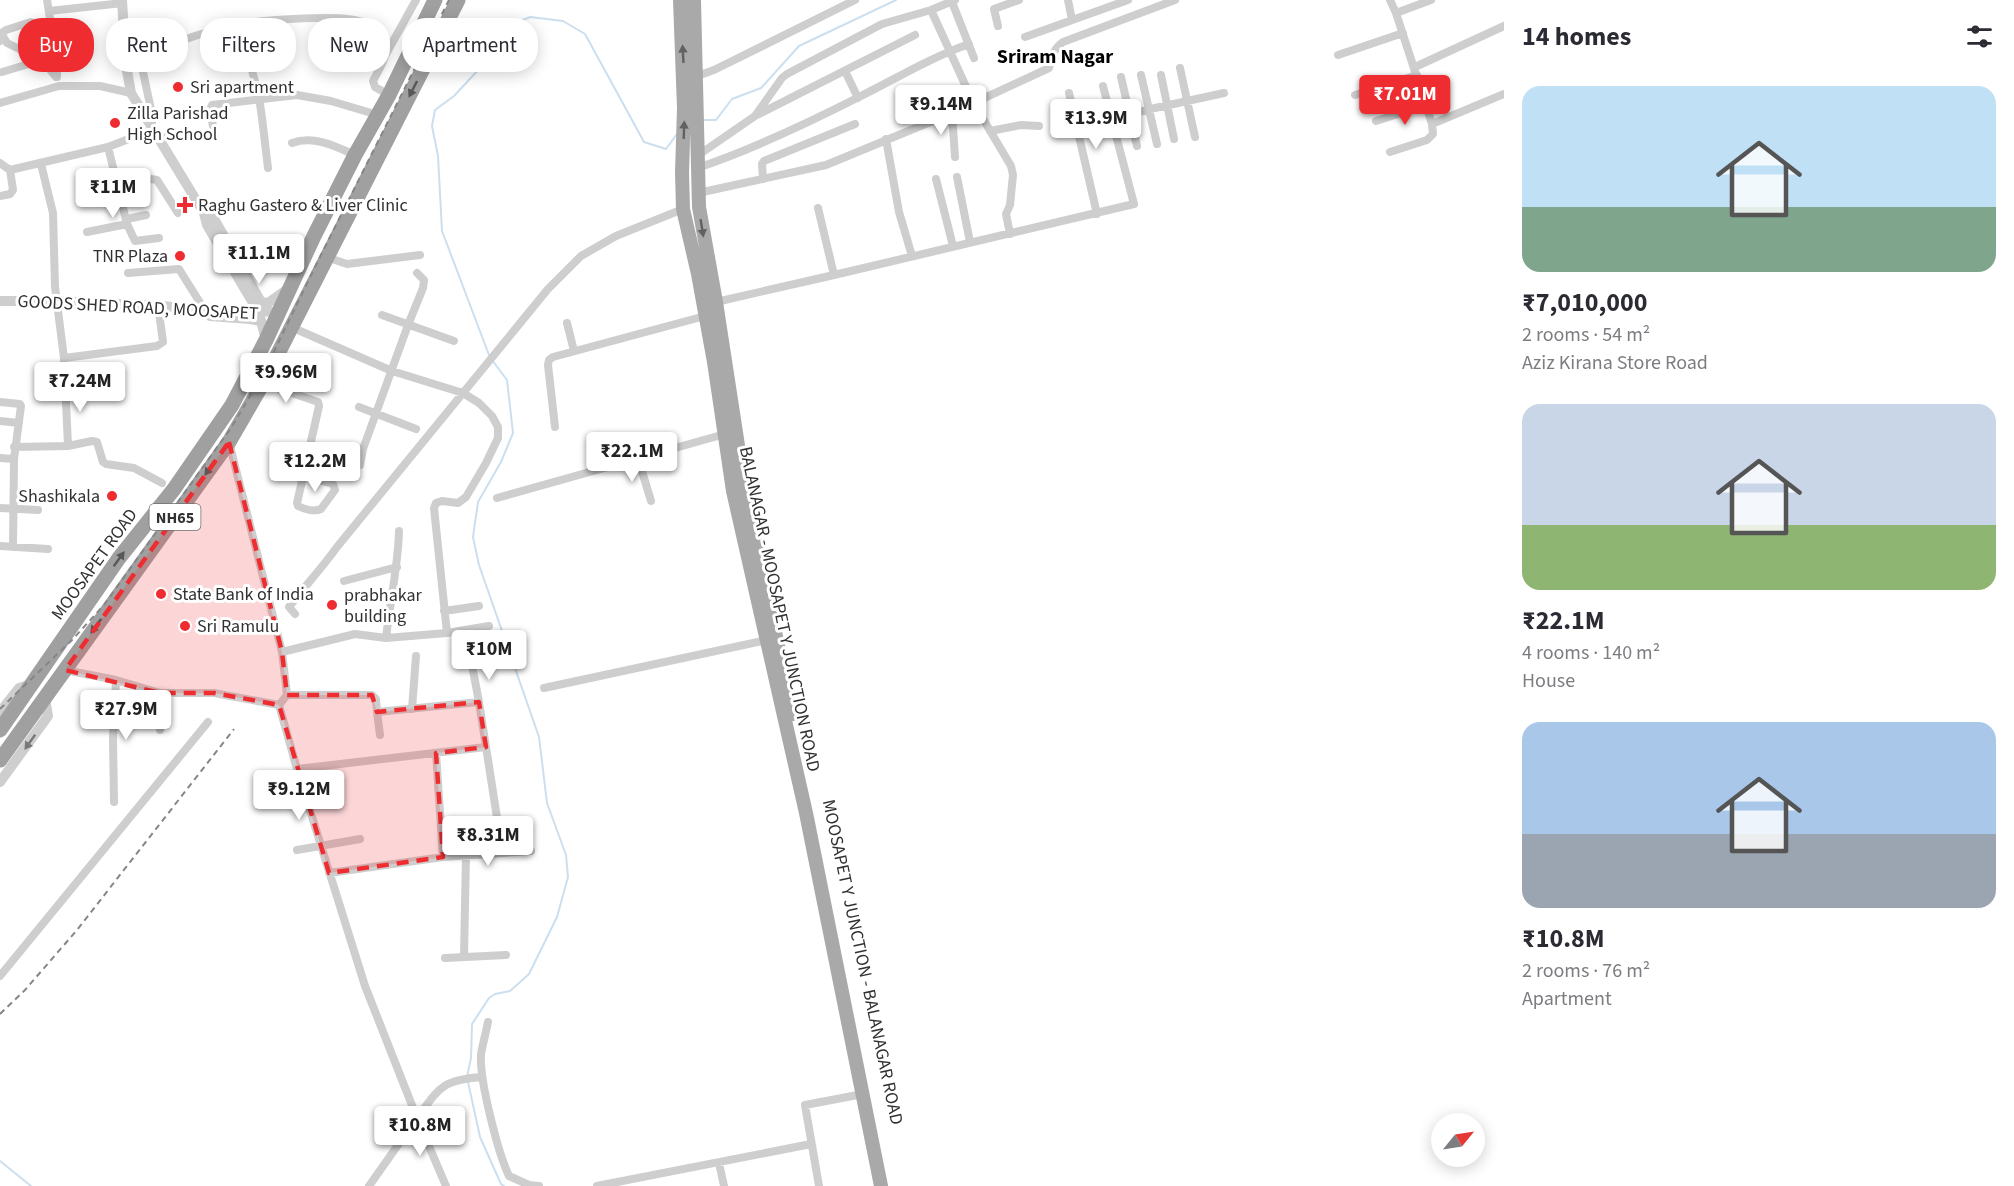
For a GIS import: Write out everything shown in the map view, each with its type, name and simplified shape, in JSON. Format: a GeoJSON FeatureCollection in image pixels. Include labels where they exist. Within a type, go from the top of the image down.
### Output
{"type":"FeatureCollection","features":[{"type":"Feature","properties":{"kind":"highway","name":"NH65"},"geometry":{"type":"LineString","coordinates":[[277,312],[355,155],[389,95],[435,0]]}},
{"type":"Feature","properties":{"kind":"highway","name":"NH65"},"geometry":{"type":"LineString","coordinates":[[0,760],[229,442],[263,383],[458,0]]}},
{"type":"Feature","properties":{"kind":"highway"},"geometry":{"type":"LineString","coordinates":[[305,255],[314,252],[328,254],[326,246],[314,236]]}},
{"type":"Feature","properties":{"kind":"highway","name":"MOOSAPET ROAD"},"geometry":{"type":"LineString","coordinates":[[3,720],[32,684],[119,558],[174,489],[224,418],[266,340],[277,312]]}},
{"type":"Feature","properties":{"kind":"main road","name":"BALANAGAR - MOOSAPET Y JUNCTION ROAD"},"geometry":{"type":"LineString","coordinates":[[680,0],[691,109],[683,152],[683,209],[699,251],[705,316],[733,490],[806,813],[881,1186]]}},
{"type":"Feature","properties":{"kind":"main road","name":"MOOSAPET Y JUNCTION - BALANAGAR ROAD"},"geometry":{"type":"LineString","coordinates":[[694,0],[697,76],[691,109],[697,158],[699,251],[716,302],[747,504],[831,893],[890,1186]]}},
{"type":"Feature","properties":{"kind":"street"},"geometry":{"type":"LineString","coordinates":[[47,0],[50,18]]}},
{"type":"Feature","properties":{"kind":"street"},"geometry":{"type":"LineString","coordinates":[[390,47],[416,0]]}},
{"type":"Feature","properties":{"kind":"street"},"geometry":{"type":"LineString","coordinates":[[697,76],[714,70],[855,0]]}},
{"type":"Feature","properties":{"kind":"street"},"geometry":{"type":"LineString","coordinates":[[998,26],[994,9],[1019,0]]}},
{"type":"Feature","properties":{"kind":"street"},"geometry":{"type":"LineString","coordinates":[[1068,0],[1072,20]]}},
{"type":"Feature","properties":{"kind":"street"},"geometry":{"type":"LineString","coordinates":[[1025,37],[1107,4],[1128,0]]}},
{"type":"Feature","properties":{"kind":"street"},"geometry":{"type":"LineString","coordinates":[[698,193],[826,165],[1049,68],[1053,51],[1063,42],[1175,0]]}},
{"type":"Feature","properties":{"kind":"street"},"geometry":{"type":"LineString","coordinates":[[1390,0],[1416,71],[1433,134],[1427,140],[1390,152]]}},
{"type":"Feature","properties":{"kind":"street"},"geometry":{"type":"LineString","coordinates":[[1396,13],[1431,0]]}},
{"type":"Feature","properties":{"kind":"street"},"geometry":{"type":"LineString","coordinates":[[49,11],[94,3],[122,1],[123,18]]}},
{"type":"Feature","properties":{"kind":"street"},"geometry":{"type":"LineString","coordinates":[[755,116],[787,74],[882,24],[953,1],[974,58]]}},
{"type":"Feature","properties":{"kind":"street"},"geometry":{"type":"LineString","coordinates":[[931,10],[973,102],[1011,166],[1013,174],[1010,205],[1006,214],[1010,234]]}},
{"type":"Feature","properties":{"kind":"street"},"geometry":{"type":"LineString","coordinates":[[18,25],[6,30],[1,35],[7,43],[18,48]]}},
{"type":"Feature","properties":{"kind":"street"},"geometry":{"type":"LineString","coordinates":[[1355,95],[1416,71],[1504,26]]}},
{"type":"Feature","properties":{"kind":"street"},"geometry":{"type":"LineString","coordinates":[[1338,55],[1403,33]]}},
{"type":"Feature","properties":{"kind":"street"},"geometry":{"type":"LineString","coordinates":[[697,158],[755,116],[915,35]]}},
{"type":"Feature","properties":{"kind":"street"},"geometry":{"type":"LineString","coordinates":[[697,158],[749,150],[858,98],[948,51],[969,44]]}},
{"type":"Feature","properties":{"kind":"street"},"geometry":{"type":"LineString","coordinates":[[2,72],[18,67]]}},
{"type":"Feature","properties":{"kind":"street"},"geometry":{"type":"LineString","coordinates":[[1179,68],[1195,137]]}},
{"type":"Feature","properties":{"kind":"street"},"geometry":{"type":"LineString","coordinates":[[845,71],[858,98]]}},
{"type":"Feature","properties":{"kind":"street"},"geometry":{"type":"LineString","coordinates":[[51,72],[58,82]]}},
{"type":"Feature","properties":{"kind":"street"},"geometry":{"type":"LineString","coordinates":[[58,72],[58,82]]}},
{"type":"Feature","properties":{"kind":"street"},"geometry":{"type":"LineString","coordinates":[[127,72],[131,93],[204,213],[207,225],[255,316]]}},
{"type":"Feature","properties":{"kind":"street"},"geometry":{"type":"LineString","coordinates":[[143,72],[155,134]]}},
{"type":"Feature","properties":{"kind":"street"},"geometry":{"type":"LineString","coordinates":[[252,72],[259,98],[268,168]]}},
{"type":"Feature","properties":{"kind":"street"},"geometry":{"type":"LineString","coordinates":[[377,72],[373,81],[375,87],[389,95]]}},
{"type":"Feature","properties":{"kind":"street"},"geometry":{"type":"LineString","coordinates":[[1141,75],[1157,144]]}},
{"type":"Feature","properties":{"kind":"street"},"geometry":{"type":"LineString","coordinates":[[1161,75],[1174,139]]}},
{"type":"Feature","properties":{"kind":"street"},"geometry":{"type":"LineString","coordinates":[[1121,78],[1137,146]]}},
{"type":"Feature","properties":{"kind":"street"},"geometry":{"type":"LineString","coordinates":[[0,103],[58,82],[100,86],[131,93]]}},
{"type":"Feature","properties":{"kind":"street"},"geometry":{"type":"LineString","coordinates":[[716,302],[1134,204],[1103,86]]}},
{"type":"Feature","properties":{"kind":"street"},"geometry":{"type":"LineString","coordinates":[[1069,93],[1097,214]]}},
{"type":"Feature","properties":{"kind":"street"},"geometry":{"type":"LineString","coordinates":[[1077,125],[1224,93]]}},
{"type":"Feature","properties":{"kind":"street"},"geometry":{"type":"LineString","coordinates":[[1432,124],[1504,94]]}},
{"type":"Feature","properties":{"kind":"street"},"geometry":{"type":"LineString","coordinates":[[0,163],[10,170],[155,134],[214,137],[210,110],[212,105],[259,98],[297,95],[331,101],[378,115]]}},
{"type":"Feature","properties":{"kind":"street"},"geometry":{"type":"LineString","coordinates":[[1376,121],[1426,105]]}},
{"type":"Feature","properties":{"kind":"street"},"geometry":{"type":"LineString","coordinates":[[952,112],[955,157]]}},
{"type":"Feature","properties":{"kind":"street"},"geometry":{"type":"LineString","coordinates":[[763,179],[762,164],[765,161],[855,124]]}},
{"type":"Feature","properties":{"kind":"street"},"geometry":{"type":"LineString","coordinates":[[990,131],[1021,125],[1040,126]]}},
{"type":"Feature","properties":{"kind":"street"},"geometry":{"type":"LineString","coordinates":[[886,139],[899,212],[912,256]]}},
{"type":"Feature","properties":{"kind":"street"},"geometry":{"type":"LineString","coordinates":[[292,143],[301,140],[330,142],[355,155]]}},
{"type":"Feature","properties":{"kind":"street"},"geometry":{"type":"LineString","coordinates":[[108,147],[127,222],[135,241],[159,238]]}},
{"type":"Feature","properties":{"kind":"street"},"geometry":{"type":"LineString","coordinates":[[41,164],[53,213],[55,287],[59,304],[64,358],[68,446]]}},
{"type":"Feature","properties":{"kind":"street"},"geometry":{"type":"LineString","coordinates":[[0,196],[10,194],[13,190],[10,170]]}},
{"type":"Feature","properties":{"kind":"street"},"geometry":{"type":"LineString","coordinates":[[957,177],[970,242]]}},
{"type":"Feature","properties":{"kind":"street"},"geometry":{"type":"LineString","coordinates":[[88,194],[151,179],[157,180],[178,213]]}},
{"type":"Feature","properties":{"kind":"street"},"geometry":{"type":"LineString","coordinates":[[936,179],[953,246]]}},
{"type":"Feature","properties":{"kind":"street"},"geometry":{"type":"LineString","coordinates":[[818,208],[834,275]]}},
{"type":"Feature","properties":{"kind":"street"},"geometry":{"type":"LineString","coordinates":[[295,614],[289,607],[300,592],[324,567],[337,547],[548,289],[581,256],[616,236],[683,209]]}},
{"type":"Feature","properties":{"kind":"street"},"geometry":{"type":"LineString","coordinates":[[204,213],[213,217],[261,302],[268,303],[289,287]]}},
{"type":"Feature","properties":{"kind":"street"},"geometry":{"type":"LineString","coordinates":[[87,232],[147,215]]}},
{"type":"Feature","properties":{"kind":"street"},"geometry":{"type":"LineString","coordinates":[[328,254],[347,264],[420,255]]}},
{"type":"Feature","properties":{"kind":"street"},"geometry":{"type":"LineString","coordinates":[[128,273],[179,269],[183,272],[204,309]]}},
{"type":"Feature","properties":{"kind":"street"},"geometry":{"type":"LineString","coordinates":[[360,465],[423,288],[424,280],[417,273]]}},
{"type":"Feature","properties":{"kind":"street","name":"GOODS SHED ROAD, MOOSAPET"},"geometry":{"type":"LineString","coordinates":[[0,301],[204,309],[255,316]]}},
{"type":"Feature","properties":{"kind":"street","name":"GOODS SHED ROAD, MOOSAPET"},"geometry":{"type":"LineString","coordinates":[[0,308],[59,304],[159,312],[255,316],[277,312]]}},
{"type":"Feature","properties":{"kind":"street"},"geometry":{"type":"LineString","coordinates":[[64,358],[157,346],[163,342],[159,312]]}},
{"type":"Feature","properties":{"kind":"street"},"geometry":{"type":"LineString","coordinates":[[382,315],[454,341]]}},
{"type":"Feature","properties":{"kind":"street","name":"GOODS SHED ROAD, MOOSAPET"},"geometry":{"type":"LineString","coordinates":[[255,316],[266,340]]}},
{"type":"Feature","properties":{"kind":"street"},"geometry":{"type":"LineString","coordinates":[[555,426],[549,360],[574,351],[705,316]]}},
{"type":"Feature","properties":{"kind":"street"},"geometry":{"type":"LineString","coordinates":[[567,323],[574,351]]}},
{"type":"Feature","properties":{"kind":"street"},"geometry":{"type":"LineString","coordinates":[[291,327],[392,371],[463,393],[492,416],[498,427],[498,438],[486,464],[462,502],[453,504],[442,501],[436,503],[434,508],[447,633]]}},
{"type":"Feature","properties":{"kind":"street"},"geometry":{"type":"LineString","coordinates":[[263,383],[318,402],[319,406],[302,475],[298,506],[321,509],[335,490],[335,486],[302,475]]}},
{"type":"Feature","properties":{"kind":"street"},"geometry":{"type":"LineString","coordinates":[[0,402],[20,404],[14,459],[13,547]]}},
{"type":"Feature","properties":{"kind":"street"},"geometry":{"type":"LineString","coordinates":[[359,407],[416,429]]}},
{"type":"Feature","properties":{"kind":"street"},"geometry":{"type":"LineString","coordinates":[[0,421],[19,423]]}},
{"type":"Feature","properties":{"kind":"street"},"geometry":{"type":"LineString","coordinates":[[497,498],[725,434]]}},
{"type":"Feature","properties":{"kind":"street"},"geometry":{"type":"LineString","coordinates":[[15,447],[68,446],[97,442],[103,462],[134,468],[162,483]]}},
{"type":"Feature","properties":{"kind":"street"},"geometry":{"type":"LineString","coordinates":[[229,442],[282,652],[286,695],[279,705]]}},
{"type":"Feature","properties":{"kind":"street"},"geometry":{"type":"LineString","coordinates":[[0,458],[14,459]]}},
{"type":"Feature","properties":{"kind":"street"},"geometry":{"type":"LineString","coordinates":[[638,458],[651,501]]}},
{"type":"Feature","properties":{"kind":"street"},"geometry":{"type":"LineString","coordinates":[[0,508],[38,510]]}},
{"type":"Feature","properties":{"kind":"street"},"geometry":{"type":"LineString","coordinates":[[386,638],[397,567],[399,531]]}},
{"type":"Feature","properties":{"kind":"street"},"geometry":{"type":"LineString","coordinates":[[0,546],[48,549]]}},
{"type":"Feature","properties":{"kind":"street"},"geometry":{"type":"LineString","coordinates":[[344,581],[397,567]]}},
{"type":"Feature","properties":{"kind":"street"},"geometry":{"type":"LineString","coordinates":[[444,612],[479,606]]}},
{"type":"Feature","properties":{"kind":"street"},"geometry":{"type":"LineString","coordinates":[[282,652],[355,634],[386,638],[447,633],[489,626]]}},
{"type":"Feature","properties":{"kind":"street"},"geometry":{"type":"LineString","coordinates":[[544,688],[767,640]]}},
{"type":"Feature","properties":{"kind":"street"},"geometry":{"type":"LineString","coordinates":[[412,709],[416,656]]}},
{"type":"Feature","properties":{"kind":"street"},"geometry":{"type":"LineString","coordinates":[[472,665],[498,824]]}},
{"type":"Feature","properties":{"kind":"street"},"geometry":{"type":"LineString","coordinates":[[64,670],[116,680],[160,693],[214,693],[279,705]]}},
{"type":"Feature","properties":{"kind":"street"},"geometry":{"type":"LineString","coordinates":[[114,802],[113,738],[116,680]]}},
{"type":"Feature","properties":{"kind":"street"},"geometry":{"type":"LineString","coordinates":[[160,693],[160,730]]}},
{"type":"Feature","properties":{"kind":"street"},"geometry":{"type":"LineString","coordinates":[[286,695],[372,695],[376,699],[380,735]]}},
{"type":"Feature","properties":{"kind":"street"},"geometry":{"type":"LineString","coordinates":[[0,782],[48,716],[45,698]]}},
{"type":"Feature","properties":{"kind":"street"},"geometry":{"type":"LineString","coordinates":[[377,712],[479,702]]}},
{"type":"Feature","properties":{"kind":"street"},"geometry":{"type":"LineString","coordinates":[[279,705],[320,846],[365,986],[446,1186]]}},
{"type":"Feature","properties":{"kind":"street"},"geometry":{"type":"LineString","coordinates":[[0,976],[208,722]]}},
{"type":"Feature","properties":{"kind":"street"},"geometry":{"type":"LineString","coordinates":[[297,769],[486,747]]}},
{"type":"Feature","properties":{"kind":"street"},"geometry":{"type":"LineString","coordinates":[[436,753],[443,857]]}},
{"type":"Feature","properties":{"kind":"street"},"geometry":{"type":"LineString","coordinates":[[297,850],[360,838]]}},
{"type":"Feature","properties":{"kind":"street"},"geometry":{"type":"LineString","coordinates":[[329,873],[443,857],[531,851]]}},
{"type":"Feature","properties":{"kind":"street"},"geometry":{"type":"LineString","coordinates":[[464,957],[466,855]]}},
{"type":"Feature","properties":{"kind":"street"},"geometry":{"type":"LineString","coordinates":[[445,958],[506,955]]}},
{"type":"Feature","properties":{"kind":"street"},"geometry":{"type":"LineString","coordinates":[[488,1022],[481,1055],[482,1077],[501,1162],[509,1176],[529,1185],[539,1186]]}},
{"type":"Feature","properties":{"kind":"street"},"geometry":{"type":"LineString","coordinates":[[369,1186],[437,1090],[456,1080],[482,1077]]}},
{"type":"Feature","properties":{"kind":"street"},"geometry":{"type":"LineString","coordinates":[[819,1186],[805,1105],[863,1094]]}},
{"type":"Feature","properties":{"kind":"street"},"geometry":{"type":"LineString","coordinates":[[597,1186],[618,1184],[811,1144]]}},
{"type":"Feature","properties":{"kind":"street"},"geometry":{"type":"LineString","coordinates":[[719,1163],[724,1186]]}},
{"type":"Feature","properties":{"kind":"highlighted area"},"geometry":{"type":"Polygon","coordinates":[[[229,442],[282,652],[287,695],[372,695],[377,712],[479,702],[486,747],[436,753],[443,857],[329,873],[279,705],[214,693],[160,693],[65,670],[229,442]]]}},
{"type":"Feature","properties":{"kind":"waterway"},"geometry":{"type":"LineString","coordinates":[[703,120],[716,120],[732,99],[761,88],[799,46],[896,0]]}},
{"type":"Feature","properties":{"kind":"waterway"},"geometry":{"type":"LineString","coordinates":[[528,18],[563,21],[585,34],[644,142],[666,149],[677,134]]}},
{"type":"Feature","properties":{"kind":"waterway"},"geometry":{"type":"LineString","coordinates":[[476,72],[454,96],[435,110],[432,126],[438,156],[442,231],[489,355]]}},
{"type":"Feature","properties":{"kind":"waterway"},"geometry":{"type":"LineString","coordinates":[[467,1077],[471,1058],[472,1024],[489,998],[495,994],[510,991],[529,974],[557,917],[568,877],[566,855],[547,803],[539,737],[479,565],[473,537],[478,502],[501,462],[513,433],[507,380],[492,360]]}},
{"type":"Feature","properties":{"kind":"waterway"},"geometry":{"type":"LineString","coordinates":[[468,1082],[480,1137],[501,1184],[504,1186]]}},
{"type":"Feature","properties":{"kind":"waterway"},"geometry":{"type":"LineString","coordinates":[[0,1161],[31,1186]]}},
{"type":"Feature","properties":{"kind":"railway"},"geometry":{"type":"LineString","coordinates":[[0,709],[72,640],[104,605],[231,428],[261,378],[449,0]]}},
{"type":"Feature","properties":{"kind":"railway"},"geometry":{"type":"LineString","coordinates":[[0,1014],[25,990],[77,930],[234,729]]}},
{"type":"Feature","properties":{"kind":"place","name":"Sri apartment"},"geometry":{"type":"Point","coordinates":[178,87]}},
{"type":"Feature","properties":{"kind":"place","name":"Zilla Parishad High School"},"geometry":{"type":"Point","coordinates":[115,123]}},
{"type":"Feature","properties":{"kind":"place","name":"Raghu Gastero & Liver Clinic"},"geometry":{"type":"Point","coordinates":[185,205]}},
{"type":"Feature","properties":{"kind":"place","name":"TNR Plaza"},"geometry":{"type":"Point","coordinates":[180,256]}},
{"type":"Feature","properties":{"kind":"place","name":"Shashikala"},"geometry":{"type":"Point","coordinates":[112,496]}},
{"type":"Feature","properties":{"kind":"place","name":"State Bank of India"},"geometry":{"type":"Point","coordinates":[161,594]}},
{"type":"Feature","properties":{"kind":"place","name":"prabhakar building"},"geometry":{"type":"Point","coordinates":[332,605]}},
{"type":"Feature","properties":{"kind":"place","name":"Sri Ramulu"},"geometry":{"type":"Point","coordinates":[185,626]}},
{"type":"Feature","properties":{"kind":"district","name":"Sriram Nagar"},"geometry":{"type":"Point","coordinates":[1055,56]}}]}
